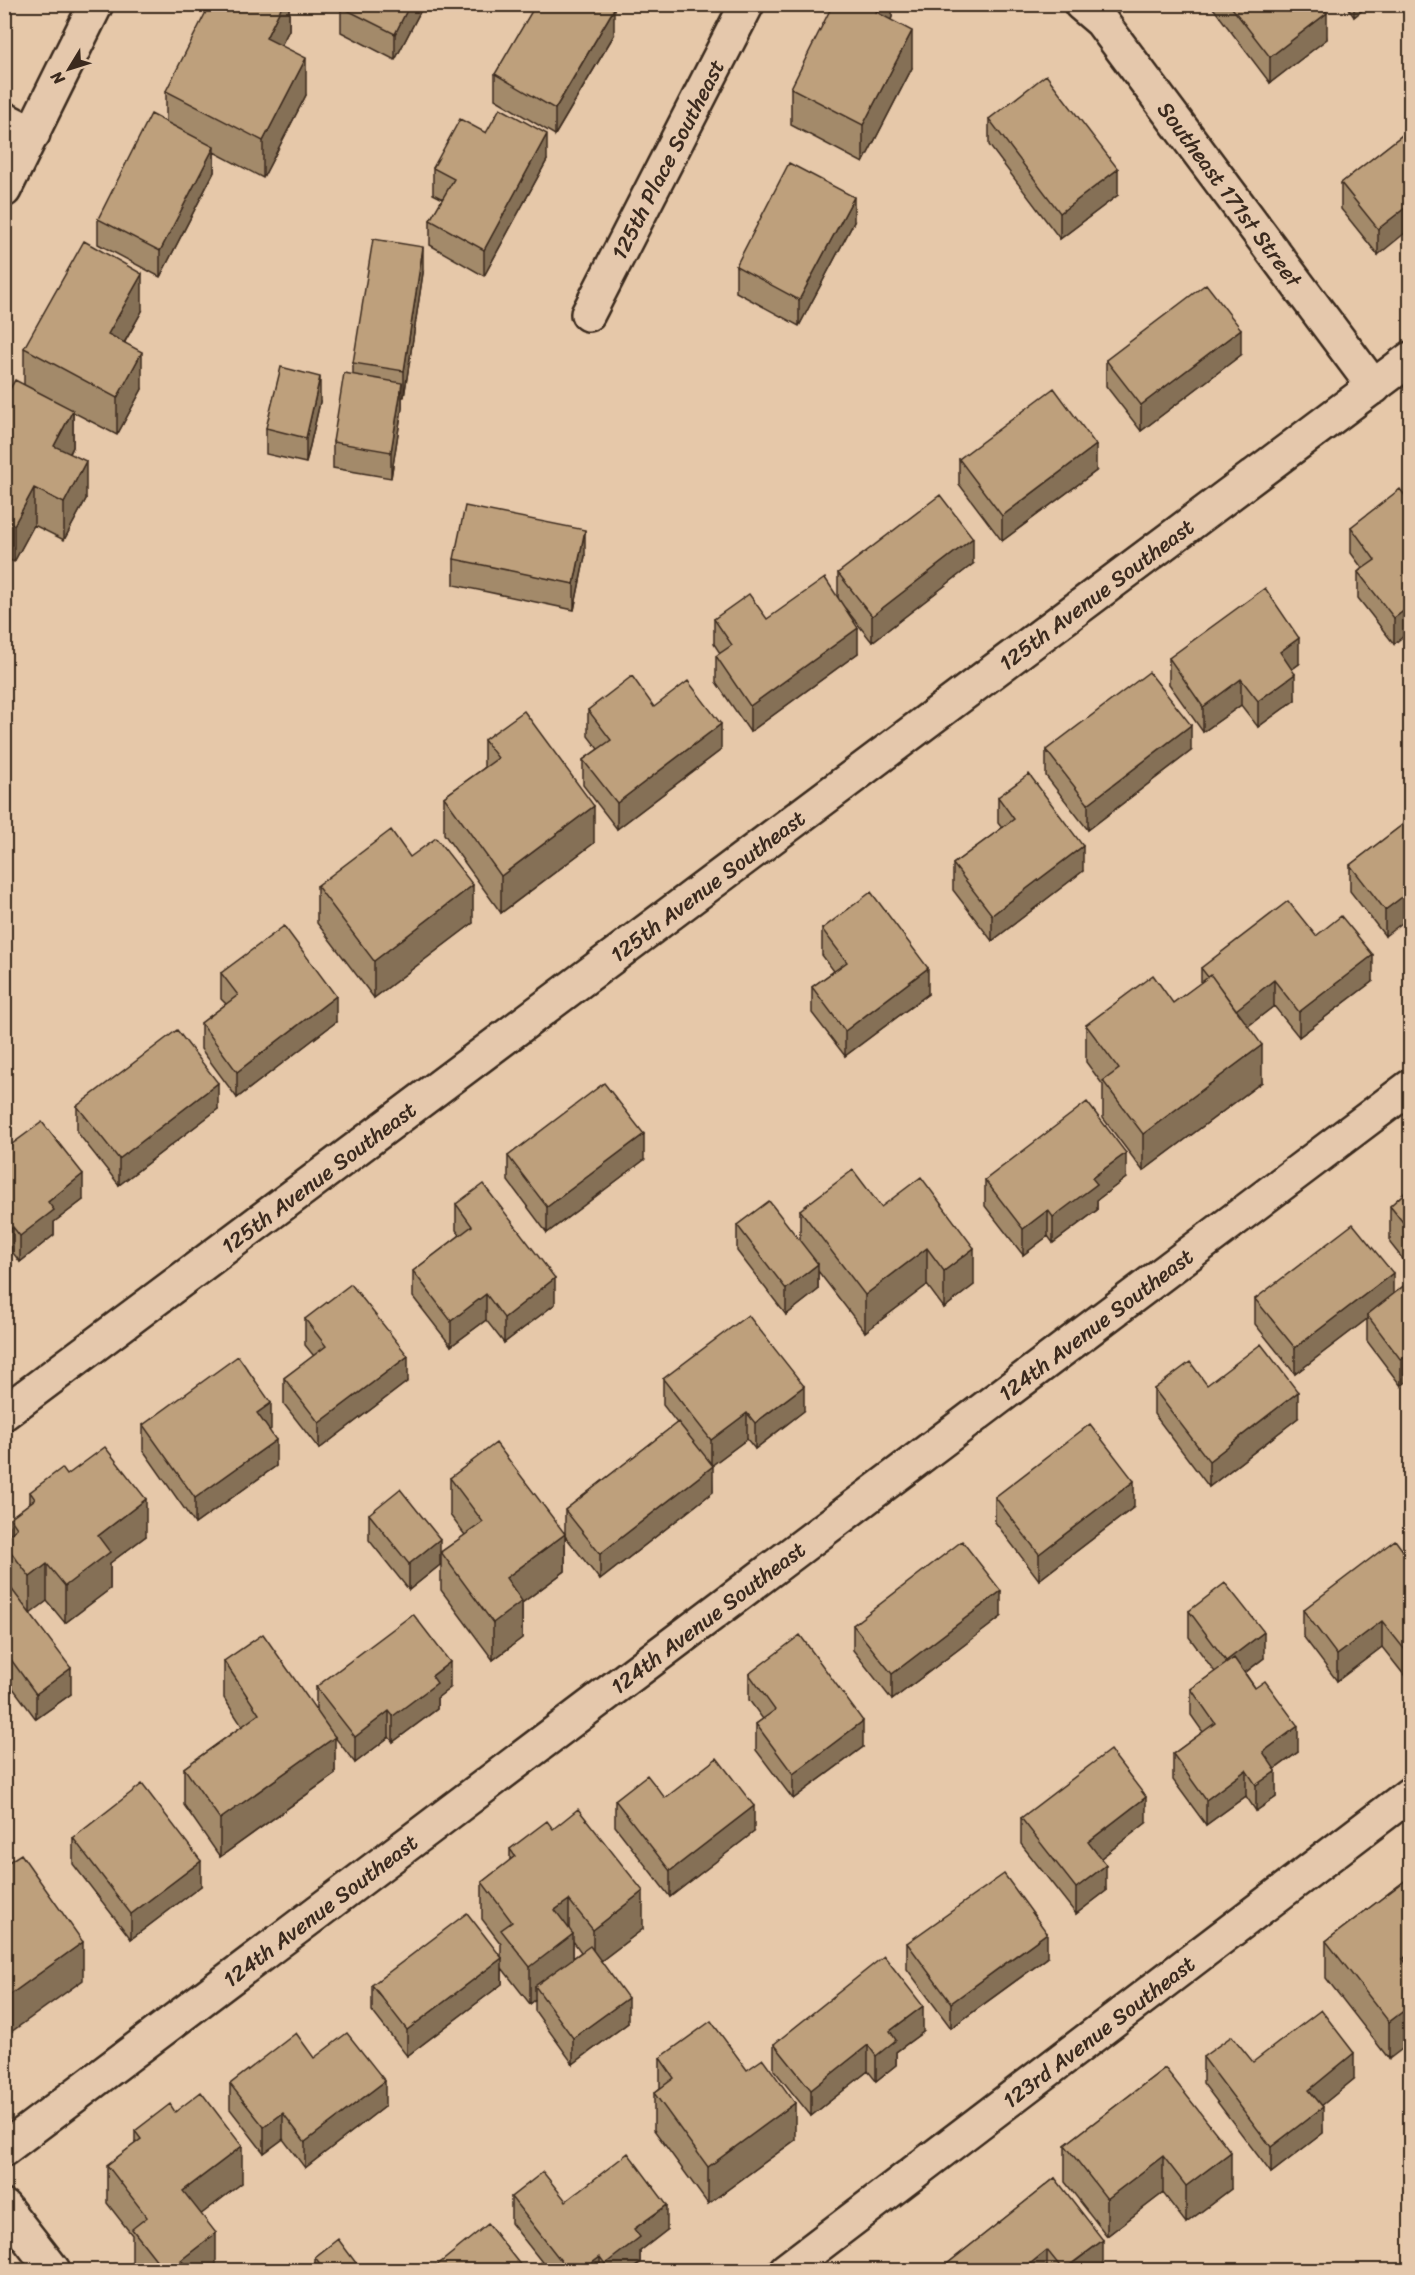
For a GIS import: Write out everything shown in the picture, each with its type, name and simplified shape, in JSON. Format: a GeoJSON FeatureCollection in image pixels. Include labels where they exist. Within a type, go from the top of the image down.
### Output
{"type":"FeatureCollection","features":[{"type":"Feature","properties":{"kind":"street"},"geometry":{"type":"LineString","coordinates":[[4,190],[96,4]]}},
{"type":"Feature","properties":{"kind":"street","name":"125th Place Southeast"},"geometry":{"type":"LineString","coordinates":[[588,315],[747,4]]}},
{"type":"Feature","properties":{"kind":"street","name":"Southeast 171st Street"},"geometry":{"type":"LineString","coordinates":[[1081,4],[1101,21],[1374,387]]}},
{"type":"Feature","properties":{"kind":"street"},"geometry":{"type":"LineString","coordinates":[[4,119],[33,134]]}},
{"type":"Feature","properties":{"kind":"street","name":"125th Avenue Southeast"},"geometry":{"type":"LineString","coordinates":[[4,1413],[1410,359]]}},
{"type":"Feature","properties":{"kind":"street","name":"124th Avenue Southeast"},"geometry":{"type":"LineString","coordinates":[[4,2149],[1410,1087]]}},
{"type":"Feature","properties":{"kind":"street","name":"123rd Avenue Southeast"},"geometry":{"type":"LineString","coordinates":[[786,2271],[1410,1794]]}},
{"type":"Feature","properties":{"kind":"street"},"geometry":{"type":"LineString","coordinates":[[4,2207],[53,2271]]}},
{"type":"Feature","properties":{"kind":"building"},"geometry":{"type":"Polygon","coordinates":[[[210,4],[283,4],[266,38],[306,58],[263,141],[166,91],[210,4]]]}},
{"type":"Feature","properties":{"kind":"building"},"geometry":{"type":"Polygon","coordinates":[[[342,4],[410,4],[395,34],[341,7],[342,4]]]}},
{"type":"Feature","properties":{"kind":"building"},"geometry":{"type":"Polygon","coordinates":[[[536,4],[606,4],[614,9],[555,109],[495,74],[536,4]]]}},
{"type":"Feature","properties":{"kind":"building"},"geometry":{"type":"Polygon","coordinates":[[[833,4],[879,4],[876,12],[912,31],[863,125],[791,88],[833,4]]]}},
{"type":"Feature","properties":{"kind":"building"},"geometry":{"type":"Polygon","coordinates":[[[1229,4],[1321,4],[1327,13],[1270,57],[1229,4]]]}},
{"type":"Feature","properties":{"kind":"building"},"geometry":{"type":"Polygon","coordinates":[[[1046,75],[1118,169],[1060,213],[989,119],[1046,75]]]}},
{"type":"Feature","properties":{"kind":"building"},"geometry":{"type":"Polygon","coordinates":[[[500,108],[547,134],[484,250],[430,220],[454,179],[433,168],[460,119],[486,133],[500,108]]]}},
{"type":"Feature","properties":{"kind":"building"},"geometry":{"type":"Polygon","coordinates":[[[151,114],[214,147],[160,251],[98,219],[151,114]]]}},
{"type":"Feature","properties":{"kind":"building"},"geometry":{"type":"Polygon","coordinates":[[[1410,129],[1410,204],[1378,229],[1341,183],[1410,129]]]}},
{"type":"Feature","properties":{"kind":"building"},"geometry":{"type":"Polygon","coordinates":[[[789,163],[854,197],[799,300],[736,266],[789,163]]]}},
{"type":"Feature","properties":{"kind":"building"},"geometry":{"type":"Polygon","coordinates":[[[373,239],[423,247],[404,371],[353,363],[373,239]]]}},
{"type":"Feature","properties":{"kind":"building"},"geometry":{"type":"Polygon","coordinates":[[[84,241],[142,274],[108,334],[142,352],[117,398],[24,348],[84,241]]]}},
{"type":"Feature","properties":{"kind":"building"},"geometry":{"type":"Polygon","coordinates":[[[1206,284],[1241,329],[1141,405],[1106,360],[1206,284]]]}},
{"type":"Feature","properties":{"kind":"building"},"geometry":{"type":"Polygon","coordinates":[[[281,367],[320,377],[306,438],[266,428],[281,367]]]}},
{"type":"Feature","properties":{"kind":"building"},"geometry":{"type":"Polygon","coordinates":[[[344,373],[402,383],[391,452],[333,442],[344,373]]]}},
{"type":"Feature","properties":{"kind":"building"},"geometry":{"type":"Polygon","coordinates":[[[15,380],[73,410],[54,446],[86,461],[64,503],[34,488],[14,525],[4,519],[4,399],[15,380]]]}},
{"type":"Feature","properties":{"kind":"building"},"geometry":{"type":"Polygon","coordinates":[[[1054,388],[1096,445],[1002,516],[959,459],[1054,388]]]}},
{"type":"Feature","properties":{"kind":"building"},"geometry":{"type":"Polygon","coordinates":[[[1400,489],[1410,502],[1410,606],[1394,618],[1358,572],[1375,560],[1351,527],[1400,489]]]}},
{"type":"Feature","properties":{"kind":"building"},"geometry":{"type":"Polygon","coordinates":[[[940,495],[973,538],[872,616],[838,573],[940,495]]]}},
{"type":"Feature","properties":{"kind":"building"},"geometry":{"type":"Polygon","coordinates":[[[465,506],[585,530],[574,584],[454,559],[465,506]]]}},
{"type":"Feature","properties":{"kind":"building"},"geometry":{"type":"Polygon","coordinates":[[[825,578],[858,628],[750,706],[716,656],[732,645],[714,619],[749,594],[767,619],[825,578]]]}},
{"type":"Feature","properties":{"kind":"building"},"geometry":{"type":"Polygon","coordinates":[[[1265,588],[1299,638],[1280,652],[1295,674],[1258,701],[1241,679],[1203,707],[1169,658],[1265,588]]]}},
{"type":"Feature","properties":{"kind":"building"},"geometry":{"type":"Polygon","coordinates":[[[1149,672],[1191,725],[1088,804],[1046,750],[1149,672]]]}},
{"type":"Feature","properties":{"kind":"building"},"geometry":{"type":"Polygon","coordinates":[[[632,676],[654,707],[688,681],[721,724],[617,803],[583,760],[611,740],[588,710],[632,676]]]}},
{"type":"Feature","properties":{"kind":"building"},"geometry":{"type":"Polygon","coordinates":[[[524,711],[594,806],[501,876],[444,797],[498,758],[484,740],[524,711]]]}},
{"type":"Feature","properties":{"kind":"building"},"geometry":{"type":"Polygon","coordinates":[[[1029,774],[1083,846],[992,915],[953,864],[1014,819],[998,797],[1029,774]]]}},
{"type":"Feature","properties":{"kind":"building"},"geometry":{"type":"Polygon","coordinates":[[[1410,819],[1410,891],[1385,910],[1350,865],[1410,819]]]}},
{"type":"Feature","properties":{"kind":"building"},"geometry":{"type":"Polygon","coordinates":[[[391,830],[410,857],[436,838],[473,885],[374,961],[317,886],[391,830]]]}},
{"type":"Feature","properties":{"kind":"building"},"geometry":{"type":"Polygon","coordinates":[[[871,892],[928,968],[845,1031],[812,987],[847,962],[822,929],[871,892]]]}},
{"type":"Feature","properties":{"kind":"building"},"geometry":{"type":"Polygon","coordinates":[[[1288,901],[1316,936],[1341,916],[1373,955],[1299,1012],[1274,980],[1236,1010],[1211,975],[1208,977],[1201,968],[1288,901]]]}},
{"type":"Feature","properties":{"kind":"building"},"geometry":{"type":"Polygon","coordinates":[[[284,926],[336,996],[237,1072],[201,1023],[238,995],[221,973],[284,926]]]}},
{"type":"Feature","properties":{"kind":"building"},"geometry":{"type":"Polygon","coordinates":[[[1153,975],[1173,1003],[1211,975],[1262,1045],[1143,1134],[1103,1081],[1119,1069],[1086,1025],[1153,975]]]}},
{"type":"Feature","properties":{"kind":"building"},"geometry":{"type":"Polygon","coordinates":[[[177,1030],[218,1083],[119,1159],[77,1106],[177,1030]]]}},
{"type":"Feature","properties":{"kind":"building"},"geometry":{"type":"Polygon","coordinates":[[[604,1083],[644,1134],[547,1207],[508,1156],[604,1083]]]}},
{"type":"Feature","properties":{"kind":"building"},"geometry":{"type":"Polygon","coordinates":[[[1087,1102],[1126,1153],[1092,1178],[1097,1184],[1053,1217],[1048,1210],[1023,1229],[985,1180],[1087,1102]]]}},
{"type":"Feature","properties":{"kind":"building"},"geometry":{"type":"Polygon","coordinates":[[[42,1122],[83,1174],[48,1202],[54,1210],[20,1236],[13,1227],[4,1234],[4,1150],[42,1122]]]}},
{"type":"Feature","properties":{"kind":"building"},"geometry":{"type":"Polygon","coordinates":[[[853,1170],[881,1207],[921,1177],[974,1248],[944,1271],[927,1248],[865,1295],[800,1210],[853,1170]]]}},
{"type":"Feature","properties":{"kind":"building"},"geometry":{"type":"Polygon","coordinates":[[[483,1184],[555,1278],[504,1318],[486,1294],[451,1321],[413,1271],[472,1226],[456,1204],[483,1184]]]}},
{"type":"Feature","properties":{"kind":"building"},"geometry":{"type":"Polygon","coordinates":[[[1410,1188],[1410,1231],[1390,1206],[1410,1188]]]}},
{"type":"Feature","properties":{"kind":"building"},"geometry":{"type":"Polygon","coordinates":[[[769,1201],[818,1264],[786,1289],[737,1225],[769,1201]]]}},
{"type":"Feature","properties":{"kind":"building"},"geometry":{"type":"Polygon","coordinates":[[[1353,1224],[1393,1273],[1295,1348],[1255,1299],[1353,1224]]]}},
{"type":"Feature","properties":{"kind":"building"},"geometry":{"type":"Polygon","coordinates":[[[1410,1281],[1410,1353],[1401,1360],[1367,1315],[1410,1281]]]}},
{"type":"Feature","properties":{"kind":"building"},"geometry":{"type":"Polygon","coordinates":[[[351,1284],[408,1356],[319,1423],[284,1378],[326,1346],[305,1319],[351,1284]]]}},
{"type":"Feature","properties":{"kind":"building"},"geometry":{"type":"Polygon","coordinates":[[[748,1315],[804,1386],[755,1423],[747,1413],[711,1440],[663,1379],[748,1315]]]}},
{"type":"Feature","properties":{"kind":"building"},"geometry":{"type":"Polygon","coordinates":[[[1261,1344],[1298,1392],[1209,1461],[1154,1389],[1190,1362],[1207,1385],[1261,1344]]]}},
{"type":"Feature","properties":{"kind":"building"},"geometry":{"type":"Polygon","coordinates":[[[238,1356],[271,1403],[257,1413],[276,1440],[195,1498],[143,1425],[238,1356]]]}},
{"type":"Feature","properties":{"kind":"building"},"geometry":{"type":"Polygon","coordinates":[[[678,1422],[713,1466],[600,1554],[565,1510],[678,1422]]]}},
{"type":"Feature","properties":{"kind":"building"},"geometry":{"type":"Polygon","coordinates":[[[1090,1424],[1134,1481],[1039,1554],[995,1497],[1090,1424]]]}},
{"type":"Feature","properties":{"kind":"building"},"geometry":{"type":"Polygon","coordinates":[[[496,1443],[565,1534],[506,1578],[522,1601],[493,1623],[441,1552],[483,1522],[450,1478],[496,1443]]]}},
{"type":"Feature","properties":{"kind":"building"},"geometry":{"type":"Polygon","coordinates":[[[105,1447],[146,1499],[98,1536],[110,1552],[65,1586],[47,1564],[30,1577],[4,1543],[4,1539],[17,1528],[10,1518],[35,1499],[30,1492],[62,1468],[67,1475],[105,1447]]]}},
{"type":"Feature","properties":{"kind":"building"},"geometry":{"type":"Polygon","coordinates":[[[400,1489],[440,1539],[409,1564],[369,1514],[400,1489]]]}},
{"type":"Feature","properties":{"kind":"building"},"geometry":{"type":"Polygon","coordinates":[[[1395,1540],[1410,1560],[1410,1646],[1405,1650],[1382,1621],[1337,1655],[1303,1610],[1395,1540]]]}},
{"type":"Feature","properties":{"kind":"building"},"geometry":{"type":"Polygon","coordinates":[[[962,1541],[1001,1591],[892,1674],[853,1625],[962,1541]]]}},
{"type":"Feature","properties":{"kind":"building"},"geometry":{"type":"Polygon","coordinates":[[[4,1579],[71,1668],[36,1694],[7,1654],[4,1656],[4,1579]]]}},
{"type":"Feature","properties":{"kind":"building"},"geometry":{"type":"Polygon","coordinates":[[[1225,1583],[1264,1632],[1226,1661],[1189,1611],[1225,1583]]]}},
{"type":"Feature","properties":{"kind":"building"},"geometry":{"type":"Polygon","coordinates":[[[413,1614],[450,1662],[432,1676],[437,1683],[393,1716],[389,1711],[355,1737],[316,1687],[413,1614]]]}},
{"type":"Feature","properties":{"kind":"building"},"geometry":{"type":"Polygon","coordinates":[[[263,1634],[335,1737],[220,1819],[184,1768],[259,1714],[224,1661],[263,1634]]]}},
{"type":"Feature","properties":{"kind":"building"},"geometry":{"type":"Polygon","coordinates":[[[800,1635],[863,1721],[793,1774],[756,1724],[775,1710],[749,1674],[800,1635]]]}},
{"type":"Feature","properties":{"kind":"building"},"geometry":{"type":"Polygon","coordinates":[[[1234,1658],[1255,1688],[1265,1681],[1298,1726],[1263,1752],[1276,1771],[1256,1785],[1246,1770],[1206,1800],[1173,1754],[1215,1723],[1191,1689],[1234,1658]]]}},
{"type":"Feature","properties":{"kind":"building"},"geometry":{"type":"Polygon","coordinates":[[[1110,1750],[1146,1797],[1088,1842],[1106,1865],[1076,1888],[1021,1818],[1110,1750]]]}},
{"type":"Feature","properties":{"kind":"building"},"geometry":{"type":"Polygon","coordinates":[[[717,1758],[754,1806],[670,1871],[615,1800],[647,1775],[665,1798],[717,1758]]]}},
{"type":"Feature","properties":{"kind":"building"},"geometry":{"type":"Polygon","coordinates":[[[142,1784],[201,1861],[131,1914],[73,1838],[142,1784]]]}},
{"type":"Feature","properties":{"kind":"building"},"geometry":{"type":"Polygon","coordinates":[[[578,1809],[643,1891],[593,1930],[569,1900],[555,1910],[573,1934],[530,1967],[501,1930],[512,1922],[482,1882],[515,1856],[510,1849],[547,1821],[553,1829],[578,1809]]]}},
{"type":"Feature","properties":{"kind":"building"},"geometry":{"type":"Polygon","coordinates":[[[21,1854],[83,1942],[4,1999],[4,1865],[21,1854]]]}},
{"type":"Feature","properties":{"kind":"building"},"geometry":{"type":"Polygon","coordinates":[[[1004,1874],[1047,1933],[951,2003],[907,1943],[1004,1874]]]}},
{"type":"Feature","properties":{"kind":"building"},"geometry":{"type":"Polygon","coordinates":[[[1410,1877],[1410,1953],[1403,1959],[1410,1969],[1410,2006],[1389,2022],[1326,1941],[1410,1877]]]}},
{"type":"Feature","properties":{"kind":"building"},"geometry":{"type":"Polygon","coordinates":[[[467,1913],[502,1958],[407,2030],[372,1985],[467,1913]]]}},
{"type":"Feature","properties":{"kind":"building"},"geometry":{"type":"Polygon","coordinates":[[[590,1946],[628,1998],[573,2038],[535,1986],[590,1946]]]}},
{"type":"Feature","properties":{"kind":"building"},"geometry":{"type":"Polygon","coordinates":[[[884,1956],[923,2006],[890,2031],[896,2040],[876,2056],[868,2045],[811,2090],[774,2044],[884,1956]]]}},
{"type":"Feature","properties":{"kind":"building"},"geometry":{"type":"Polygon","coordinates":[[[1321,2010],[1354,2053],[1309,2090],[1323,2107],[1271,2147],[1203,2057],[1232,2036],[1253,2062],[1321,2010]]]}},
{"type":"Feature","properties":{"kind":"building"},"geometry":{"type":"Polygon","coordinates":[[[711,2021],[747,2070],[763,2059],[795,2103],[708,2167],[654,2093],[674,2078],[660,2058],[711,2021]]]}},
{"type":"Feature","properties":{"kind":"building"},"geometry":{"type":"Polygon","coordinates":[[[296,2033],[314,2058],[347,2033],[385,2081],[305,2142],[283,2113],[264,2127],[230,2084],[296,2033]]]}},
{"type":"Feature","properties":{"kind":"building"},"geometry":{"type":"Polygon","coordinates":[[[1165,2068],[1231,2152],[1186,2186],[1163,2156],[1107,2199],[1065,2145],[1165,2068]]]}},
{"type":"Feature","properties":{"kind":"building"},"geometry":{"type":"Polygon","coordinates":[[[201,2092],[242,2146],[183,2191],[216,2233],[181,2260],[190,2271],[165,2271],[132,2229],[147,2217],[107,2165],[141,2139],[135,2131],[170,2104],[175,2112],[201,2092]]]}},
{"type":"Feature","properties":{"kind":"building"},"geometry":{"type":"Polygon","coordinates":[[[628,2153],[667,2205],[634,2229],[640,2237],[605,2264],[600,2257],[581,2271],[569,2271],[511,2197],[543,2172],[566,2201],[628,2153]]]}},
{"type":"Feature","properties":{"kind":"building"},"geometry":{"type":"Polygon","coordinates":[[[1055,2178],[1103,2240],[1063,2270],[1047,2250],[1021,2271],[952,2271],[947,2264],[1055,2178]]]}},
{"type":"Feature","properties":{"kind":"building"},"geometry":{"type":"Polygon","coordinates":[[[488,2224],[525,2271],[430,2271],[488,2224]]]}},
{"type":"Feature","properties":{"kind":"building"},"geometry":{"type":"Polygon","coordinates":[[[338,2239],[362,2271],[325,2271],[315,2257],[338,2239]]]}}]}
